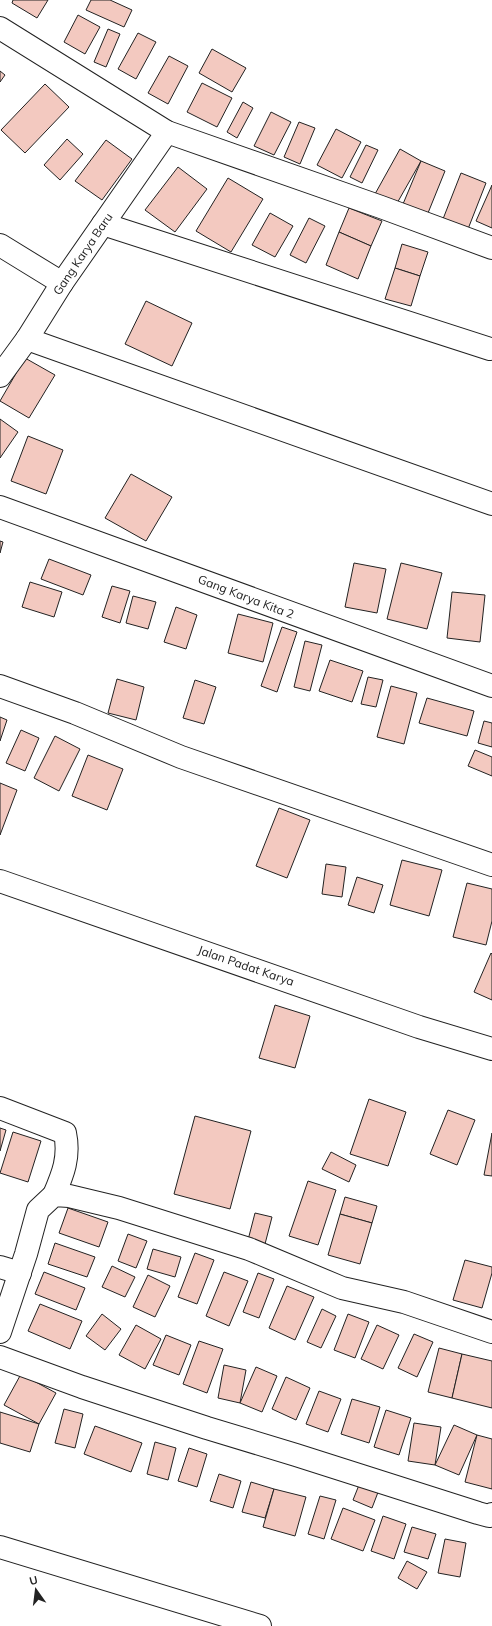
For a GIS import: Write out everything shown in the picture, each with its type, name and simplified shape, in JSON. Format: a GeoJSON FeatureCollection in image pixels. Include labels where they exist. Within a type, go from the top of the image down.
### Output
{"type":"FeatureCollection","features":[{"type":"Feature","properties":{"kind":"street"},"geometry":{"type":"LineString","coordinates":[[0,28],[167,132],[381,207],[492,248]]}},
{"type":"Feature","properties":{"kind":"street","name":"Gang Karya Baru"},"geometry":{"type":"LineString","coordinates":[[0,376],[27,339],[62,283],[167,132]]}},
{"type":"Feature","properties":{"kind":"street"},"geometry":{"type":"LineString","coordinates":[[103,224],[490,349]]}},
{"type":"Feature","properties":{"kind":"street"},"geometry":{"type":"LineString","coordinates":[[0,245],[62,283]]}},
{"type":"Feature","properties":{"kind":"street"},"geometry":{"type":"LineString","coordinates":[[27,339],[492,504]]}},
{"type":"Feature","properties":{"kind":"street","name":"Gang Karya Kita 2"},"geometry":{"type":"LineString","coordinates":[[0,506],[492,686]]}},
{"type":"Feature","properties":{"kind":"street"},"geometry":{"type":"LineString","coordinates":[[0,686],[74,713],[181,757],[492,865]]}},
{"type":"Feature","properties":{"kind":"street","name":"Jalan Padat Karya"},"geometry":{"type":"LineString","coordinates":[[0,881],[419,1027],[492,1049]]}},
{"type":"Feature","properties":{"kind":"street"},"geometry":{"type":"LineString","coordinates":[[0,1108],[66,1133],[68,1148],[63,1174],[54,1195],[38,1210],[10,1270],[0,1332]]}},
{"type":"Feature","properties":{"kind":"street"},"geometry":{"type":"LineString","coordinates":[[54,1195],[69,1196],[119,1208],[249,1249],[342,1288],[404,1302],[492,1332]]}},
{"type":"Feature","properties":{"kind":"street"},"geometry":{"type":"LineString","coordinates":[[0,1357],[82,1387],[207,1428],[478,1513],[489,1516],[492,1514]]}},
{"type":"Feature","properties":{"kind":"street"},"geometry":{"type":"LineString","coordinates":[[0,1548],[260,1626]]}},
{"type":"Feature","properties":{"kind":"building"},"geometry":{"type":"Polygon","coordinates":[[[13,0],[48,0],[37,18],[12,3],[13,0]]]}},
{"type":"Feature","properties":{"kind":"building"},"geometry":{"type":"Polygon","coordinates":[[[91,0],[110,0],[132,10],[124,27],[86,10],[91,0]]]}},
{"type":"Feature","properties":{"kind":"building"},"geometry":{"type":"Polygon","coordinates":[[[78,15],[100,27],[85,54],[64,42],[78,15]]]}},
{"type":"Feature","properties":{"kind":"building"},"geometry":{"type":"Polygon","coordinates":[[[108,29],[120,34],[106,67],[94,62],[108,29]]]}},
{"type":"Feature","properties":{"kind":"building"},"geometry":{"type":"Polygon","coordinates":[[[138,33],[156,42],[136,79],[118,69],[138,33]]]}},
{"type":"Feature","properties":{"kind":"building"},"geometry":{"type":"Polygon","coordinates":[[[212,49],[246,68],[232,92],[199,73],[212,49]]]}},
{"type":"Feature","properties":{"kind":"building"},"geometry":{"type":"Polygon","coordinates":[[[169,56],[188,66],[168,104],[148,93],[169,56]]]}},
{"type":"Feature","properties":{"kind":"building"},"geometry":{"type":"Polygon","coordinates":[[[0,71],[5,75],[0,82],[0,71]]]}},
{"type":"Feature","properties":{"kind":"building"},"geometry":{"type":"Polygon","coordinates":[[[202,83],[232,98],[217,127],[187,112],[202,83]]]}},
{"type":"Feature","properties":{"kind":"building"},"geometry":{"type":"Polygon","coordinates":[[[45,84],[69,107],[25,153],[1,130],[45,84]]]}},
{"type":"Feature","properties":{"kind":"building"},"geometry":{"type":"Polygon","coordinates":[[[243,102],[253,108],[237,138],[227,132],[243,102]]]}},
{"type":"Feature","properties":{"kind":"building"},"geometry":{"type":"Polygon","coordinates":[[[271,112],[291,122],[274,155],[254,146],[271,112]]]}},
{"type":"Feature","properties":{"kind":"building"},"geometry":{"type":"Polygon","coordinates":[[[299,122],[315,128],[300,164],[284,157],[299,122]]]}},
{"type":"Feature","properties":{"kind":"building"},"geometry":{"type":"Polygon","coordinates":[[[336,129],[361,142],[342,178],[317,165],[336,129]]]}},
{"type":"Feature","properties":{"kind":"building"},"geometry":{"type":"Polygon","coordinates":[[[67,139],[83,154],[60,180],[44,165],[67,139]]]}},
{"type":"Feature","properties":{"kind":"building"},"geometry":{"type":"Polygon","coordinates":[[[106,140],[132,159],[102,200],[75,181],[106,140]]]}},
{"type":"Feature","properties":{"kind":"building"},"geometry":{"type":"Polygon","coordinates":[[[366,145],[378,150],[362,183],[350,177],[366,145]]]}},
{"type":"Feature","properties":{"kind":"building"},"geometry":{"type":"Polygon","coordinates":[[[400,149],[421,161],[396,205],[375,194],[400,149]]]}},
{"type":"Feature","properties":{"kind":"building"},"geometry":{"type":"Polygon","coordinates":[[[421,161],[445,171],[428,213],[403,204],[421,161]]]}},
{"type":"Feature","properties":{"kind":"building"},"geometry":{"type":"Polygon","coordinates":[[[178,167],[207,189],[175,232],[145,210],[178,167]]]}},
{"type":"Feature","properties":{"kind":"building"},"geometry":{"type":"Polygon","coordinates":[[[461,173],[486,183],[468,229],[443,219],[461,173]]]}},
{"type":"Feature","properties":{"kind":"building"},"geometry":{"type":"Polygon","coordinates":[[[228,178],[263,199],[231,252],[196,231],[228,178]]]}},
{"type":"Feature","properties":{"kind":"building"},"geometry":{"type":"Polygon","coordinates":[[[492,185],[492,228],[476,221],[492,185]]]}},
{"type":"Feature","properties":{"kind":"building"},"geometry":{"type":"Polygon","coordinates":[[[349,208],[382,221],[371,246],[339,232],[349,208]]]}},
{"type":"Feature","properties":{"kind":"building"},"geometry":{"type":"Polygon","coordinates":[[[270,213],[293,226],[275,257],[252,245],[270,213]]]}},
{"type":"Feature","properties":{"kind":"building"},"geometry":{"type":"Polygon","coordinates":[[[309,218],[325,226],[306,263],[290,255],[309,218]]]}},
{"type":"Feature","properties":{"kind":"building"},"geometry":{"type":"Polygon","coordinates":[[[339,232],[371,246],[358,279],[326,265],[339,232]]]}},
{"type":"Feature","properties":{"kind":"building"},"geometry":{"type":"Polygon","coordinates":[[[402,244],[428,252],[420,276],[395,268],[402,244]]]}},
{"type":"Feature","properties":{"kind":"building"},"geometry":{"type":"Polygon","coordinates":[[[395,268],[420,276],[411,306],[385,299],[395,268]]]}},
{"type":"Feature","properties":{"kind":"building"},"geometry":{"type":"Polygon","coordinates":[[[146,301],[192,323],[172,366],[125,344],[146,301]]]}},
{"type":"Feature","properties":{"kind":"building"},"geometry":{"type":"Polygon","coordinates":[[[25,358],[55,375],[29,418],[0,401],[25,358]]]}},
{"type":"Feature","properties":{"kind":"building"},"geometry":{"type":"Polygon","coordinates":[[[0,419],[18,432],[0,458],[0,419]]]}},
{"type":"Feature","properties":{"kind":"building"},"geometry":{"type":"Polygon","coordinates":[[[28,436],[63,450],[46,494],[11,481],[28,436]]]}},
{"type":"Feature","properties":{"kind":"building"},"geometry":{"type":"Polygon","coordinates":[[[131,474],[172,497],[146,541],[105,518],[131,474]]]}},
{"type":"Feature","properties":{"kind":"building"},"geometry":{"type":"Polygon","coordinates":[[[0,541],[3,542],[0,553],[0,541]]]}},
{"type":"Feature","properties":{"kind":"building"},"geometry":{"type":"Polygon","coordinates":[[[49,559],[91,575],[83,595],[41,579],[49,559]]]}},
{"type":"Feature","properties":{"kind":"building"},"geometry":{"type":"Polygon","coordinates":[[[354,563],[386,569],[377,613],[345,607],[354,563]]]}},
{"type":"Feature","properties":{"kind":"building"},"geometry":{"type":"Polygon","coordinates":[[[401,563],[442,573],[427,629],[387,619],[401,563]]]}},
{"type":"Feature","properties":{"kind":"building"},"geometry":{"type":"Polygon","coordinates":[[[30,582],[62,592],[54,617],[22,607],[30,582]]]}},
{"type":"Feature","properties":{"kind":"building"},"geometry":{"type":"Polygon","coordinates":[[[112,586],[130,591],[120,623],[102,617],[112,586]]]}},
{"type":"Feature","properties":{"kind":"building"},"geometry":{"type":"Polygon","coordinates":[[[452,592],[485,595],[480,642],[447,638],[452,592]]]}},
{"type":"Feature","properties":{"kind":"building"},"geometry":{"type":"Polygon","coordinates":[[[133,596],[156,602],[148,629],[126,623],[133,596]]]}},
{"type":"Feature","properties":{"kind":"building"},"geometry":{"type":"Polygon","coordinates":[[[176,607],[197,615],[186,649],[164,642],[176,607]]]}},
{"type":"Feature","properties":{"kind":"building"},"geometry":{"type":"Polygon","coordinates":[[[238,614],[273,623],[263,662],[228,653],[238,614]]]}},
{"type":"Feature","properties":{"kind":"building"},"geometry":{"type":"Polygon","coordinates":[[[282,627],[297,632],[277,692],[261,686],[282,627]]]}},
{"type":"Feature","properties":{"kind":"building"},"geometry":{"type":"Polygon","coordinates":[[[305,641],[322,645],[310,691],[294,687],[305,641]]]}},
{"type":"Feature","properties":{"kind":"building"},"geometry":{"type":"Polygon","coordinates":[[[330,660],[363,671],[352,702],[319,691],[330,660]]]}},
{"type":"Feature","properties":{"kind":"building"},"geometry":{"type":"Polygon","coordinates":[[[368,677],[383,680],[376,707],[361,704],[368,677]]]}},
{"type":"Feature","properties":{"kind":"building"},"geometry":{"type":"Polygon","coordinates":[[[117,679],[144,687],[136,720],[108,713],[117,679]]]}},
{"type":"Feature","properties":{"kind":"building"},"geometry":{"type":"Polygon","coordinates":[[[195,680],[216,687],[204,724],[183,718],[195,680]]]}},
{"type":"Feature","properties":{"kind":"building"},"geometry":{"type":"Polygon","coordinates":[[[391,686],[417,693],[404,744],[377,737],[391,686]]]}},
{"type":"Feature","properties":{"kind":"building"},"geometry":{"type":"Polygon","coordinates":[[[427,698],[474,711],[467,736],[419,723],[427,698]]]}},
{"type":"Feature","properties":{"kind":"building"},"geometry":{"type":"Polygon","coordinates":[[[0,717],[7,720],[0,741],[0,717]]]}},
{"type":"Feature","properties":{"kind":"building"},"geometry":{"type":"Polygon","coordinates":[[[484,721],[492,723],[492,747],[478,743],[484,721]]]}},
{"type":"Feature","properties":{"kind":"building"},"geometry":{"type":"Polygon","coordinates":[[[21,730],[39,738],[25,771],[6,763],[21,730]]]}},
{"type":"Feature","properties":{"kind":"building"},"geometry":{"type":"Polygon","coordinates":[[[55,736],[80,749],[59,791],[34,778],[55,736]]]}},
{"type":"Feature","properties":{"kind":"building"},"geometry":{"type":"Polygon","coordinates":[[[475,750],[492,757],[492,776],[468,766],[475,750]]]}},
{"type":"Feature","properties":{"kind":"building"},"geometry":{"type":"Polygon","coordinates":[[[88,755],[123,769],[107,810],[72,796],[88,755]]]}},
{"type":"Feature","properties":{"kind":"building"},"geometry":{"type":"Polygon","coordinates":[[[0,783],[17,790],[0,835],[0,783]]]}},
{"type":"Feature","properties":{"kind":"building"},"geometry":{"type":"Polygon","coordinates":[[[279,808],[310,820],[287,878],[256,866],[279,808]]]}},
{"type":"Feature","properties":{"kind":"building"},"geometry":{"type":"Polygon","coordinates":[[[402,860],[442,870],[429,916],[390,905],[402,860]]]}},
{"type":"Feature","properties":{"kind":"building"},"geometry":{"type":"Polygon","coordinates":[[[326,864],[346,867],[342,897],[322,894],[326,864]]]}},
{"type":"Feature","properties":{"kind":"building"},"geometry":{"type":"Polygon","coordinates":[[[357,877],[383,885],[374,913],[348,905],[357,877]]]}},
{"type":"Feature","properties":{"kind":"building"},"geometry":{"type":"Polygon","coordinates":[[[467,883],[492,889],[492,921],[486,945],[453,937],[467,883]]]}},
{"type":"Feature","properties":{"kind":"building"},"geometry":{"type":"Polygon","coordinates":[[[491,953],[492,954],[492,1000],[474,992],[491,953]]]}},
{"type":"Feature","properties":{"kind":"building"},"geometry":{"type":"Polygon","coordinates":[[[275,1005],[310,1016],[295,1068],[259,1058],[275,1005]]]}},
{"type":"Feature","properties":{"kind":"building"},"geometry":{"type":"Polygon","coordinates":[[[369,1099],[406,1112],[388,1166],[350,1154],[369,1099]]]}},
{"type":"Feature","properties":{"kind":"building"},"geometry":{"type":"Polygon","coordinates":[[[448,1110],[475,1120],[457,1165],[430,1154],[448,1110]]]}},
{"type":"Feature","properties":{"kind":"building"},"geometry":{"type":"Polygon","coordinates":[[[195,1116],[251,1131],[230,1209],[174,1194],[195,1116]]]}},
{"type":"Feature","properties":{"kind":"building"},"geometry":{"type":"Polygon","coordinates":[[[0,1128],[6,1130],[0,1151],[0,1128]]]}},
{"type":"Feature","properties":{"kind":"building"},"geometry":{"type":"Polygon","coordinates":[[[13,1132],[41,1141],[28,1182],[0,1173],[13,1132]]]}},
{"type":"Feature","properties":{"kind":"building"},"geometry":{"type":"Polygon","coordinates":[[[492,1133],[492,1176],[484,1175],[492,1133]]]}},
{"type":"Feature","properties":{"kind":"building"},"geometry":{"type":"Polygon","coordinates":[[[331,1152],[356,1165],[349,1182],[322,1169],[331,1152]]]}},
{"type":"Feature","properties":{"kind":"building"},"geometry":{"type":"Polygon","coordinates":[[[308,1181],[336,1190],[318,1245],[289,1236],[308,1181]]]}},
{"type":"Feature","properties":{"kind":"building"},"geometry":{"type":"Polygon","coordinates":[[[345,1197],[377,1206],[372,1223],[340,1214],[345,1197]]]}},
{"type":"Feature","properties":{"kind":"building"},"geometry":{"type":"Polygon","coordinates":[[[68,1208],[108,1222],[99,1247],[59,1233],[68,1208]]]}},
{"type":"Feature","properties":{"kind":"building"},"geometry":{"type":"Polygon","coordinates":[[[255,1213],[272,1217],[265,1244],[248,1240],[255,1213]]]}},
{"type":"Feature","properties":{"kind":"building"},"geometry":{"type":"Polygon","coordinates":[[[340,1214],[372,1223],[360,1264],[328,1255],[340,1214]]]}},
{"type":"Feature","properties":{"kind":"building"},"geometry":{"type":"Polygon","coordinates":[[[128,1234],[147,1241],[136,1268],[118,1261],[128,1234]]]}},
{"type":"Feature","properties":{"kind":"building"},"geometry":{"type":"Polygon","coordinates":[[[55,1243],[95,1257],[87,1277],[48,1264],[55,1243]]]}},
{"type":"Feature","properties":{"kind":"building"},"geometry":{"type":"Polygon","coordinates":[[[153,1249],[181,1257],[175,1277],[147,1269],[153,1249]]]}},
{"type":"Feature","properties":{"kind":"building"},"geometry":{"type":"Polygon","coordinates":[[[195,1253],[214,1260],[197,1304],[178,1297],[195,1253]]]}},
{"type":"Feature","properties":{"kind":"building"},"geometry":{"type":"Polygon","coordinates":[[[465,1260],[492,1267],[492,1273],[482,1308],[453,1300],[465,1260]]]}},
{"type":"Feature","properties":{"kind":"building"},"geometry":{"type":"Polygon","coordinates":[[[112,1266],[135,1277],[125,1297],[102,1287],[112,1266]]]}},
{"type":"Feature","properties":{"kind":"building"},"geometry":{"type":"Polygon","coordinates":[[[44,1272],[85,1288],[76,1310],[35,1294],[44,1272]]]}},
{"type":"Feature","properties":{"kind":"building"},"geometry":{"type":"Polygon","coordinates":[[[224,1272],[248,1281],[229,1326],[206,1316],[224,1272]]]}},
{"type":"Feature","properties":{"kind":"building"},"geometry":{"type":"Polygon","coordinates":[[[258,1273],[274,1279],[259,1318],[243,1312],[258,1273]]]}},
{"type":"Feature","properties":{"kind":"building"},"geometry":{"type":"Polygon","coordinates":[[[148,1275],[170,1286],[155,1317],[133,1307],[148,1275]]]}},
{"type":"Feature","properties":{"kind":"building"},"geometry":{"type":"Polygon","coordinates":[[[287,1286],[314,1297],[295,1340],[269,1328],[287,1286]]]}},
{"type":"Feature","properties":{"kind":"building"},"geometry":{"type":"Polygon","coordinates":[[[40,1304],[82,1321],[70,1349],[28,1331],[40,1304]]]}},
{"type":"Feature","properties":{"kind":"building"},"geometry":{"type":"Polygon","coordinates":[[[322,1309],[336,1316],[321,1348],[307,1342],[322,1309]]]}},
{"type":"Feature","properties":{"kind":"building"},"geometry":{"type":"Polygon","coordinates":[[[102,1314],[121,1329],[105,1350],[86,1336],[102,1314]]]}},
{"type":"Feature","properties":{"kind":"building"},"geometry":{"type":"Polygon","coordinates":[[[348,1314],[369,1322],[355,1358],[334,1350],[348,1314]]]}},
{"type":"Feature","properties":{"kind":"building"},"geometry":{"type":"Polygon","coordinates":[[[136,1325],[161,1339],[145,1369],[119,1355],[136,1325]]]}},
{"type":"Feature","properties":{"kind":"building"},"geometry":{"type":"Polygon","coordinates":[[[377,1325],[399,1335],[383,1369],[361,1359],[377,1325]]]}},
{"type":"Feature","properties":{"kind":"building"},"geometry":{"type":"Polygon","coordinates":[[[414,1334],[433,1342],[417,1377],[398,1368],[414,1334]]]}},
{"type":"Feature","properties":{"kind":"building"},"geometry":{"type":"Polygon","coordinates":[[[166,1335],[191,1345],[179,1375],[153,1365],[166,1335]]]}},
{"type":"Feature","properties":{"kind":"building"},"geometry":{"type":"Polygon","coordinates":[[[199,1341],[223,1349],[207,1393],[183,1384],[199,1341]]]}},
{"type":"Feature","properties":{"kind":"building"},"geometry":{"type":"Polygon","coordinates":[[[439,1348],[462,1354],[452,1398],[428,1392],[439,1348]]]}},
{"type":"Feature","properties":{"kind":"building"},"geometry":{"type":"Polygon","coordinates":[[[462,1354],[492,1361],[492,1408],[452,1398],[462,1354]]]}},
{"type":"Feature","properties":{"kind":"building"},"geometry":{"type":"Polygon","coordinates":[[[224,1365],[246,1370],[240,1403],[218,1398],[224,1365]]]}},
{"type":"Feature","properties":{"kind":"building"},"geometry":{"type":"Polygon","coordinates":[[[256,1367],[277,1376],[262,1412],[240,1403],[256,1367]]]}},
{"type":"Feature","properties":{"kind":"building"},"geometry":{"type":"Polygon","coordinates":[[[21,1374],[56,1393],[39,1424],[4,1405],[21,1374]]]}},
{"type":"Feature","properties":{"kind":"building"},"geometry":{"type":"Polygon","coordinates":[[[286,1377],[310,1388],[296,1420],[272,1409],[286,1377]]]}},
{"type":"Feature","properties":{"kind":"building"},"geometry":{"type":"Polygon","coordinates":[[[319,1391],[341,1399],[328,1432],[306,1424],[319,1391]]]}},
{"type":"Feature","properties":{"kind":"building"},"geometry":{"type":"Polygon","coordinates":[[[352,1399],[380,1407],[369,1443],[341,1434],[352,1399]]]}},
{"type":"Feature","properties":{"kind":"building"},"geometry":{"type":"Polygon","coordinates":[[[64,1409],[83,1414],[75,1448],[55,1443],[64,1409]]]}},
{"type":"Feature","properties":{"kind":"building"},"geometry":{"type":"Polygon","coordinates":[[[386,1410],[411,1418],[399,1455],[374,1447],[386,1410]]]}},
{"type":"Feature","properties":{"kind":"building"},"geometry":{"type":"Polygon","coordinates":[[[0,1412],[39,1424],[30,1452],[0,1443],[0,1412]]]}},
{"type":"Feature","properties":{"kind":"building"},"geometry":{"type":"Polygon","coordinates":[[[414,1423],[441,1427],[435,1465],[408,1461],[414,1423]]]}},
{"type":"Feature","properties":{"kind":"building"},"geometry":{"type":"Polygon","coordinates":[[[454,1425],[477,1435],[459,1475],[435,1465],[454,1425]]]}},
{"type":"Feature","properties":{"kind":"building"},"geometry":{"type":"Polygon","coordinates":[[[95,1426],[142,1443],[131,1472],[84,1454],[95,1426]]]}},
{"type":"Feature","properties":{"kind":"building"},"geometry":{"type":"Polygon","coordinates":[[[477,1435],[492,1439],[492,1489],[465,1482],[477,1435]]]}},
{"type":"Feature","properties":{"kind":"building"},"geometry":{"type":"Polygon","coordinates":[[[155,1442],[176,1448],[168,1480],[147,1474],[155,1442]]]}},
{"type":"Feature","properties":{"kind":"building"},"geometry":{"type":"Polygon","coordinates":[[[189,1448],[207,1454],[197,1487],[178,1481],[189,1448]]]}},
{"type":"Feature","properties":{"kind":"building"},"geometry":{"type":"Polygon","coordinates":[[[219,1474],[241,1481],[233,1508],[210,1501],[219,1474]]]}},
{"type":"Feature","properties":{"kind":"building"},"geometry":{"type":"Polygon","coordinates":[[[361,1480],[380,1487],[372,1508],[353,1500],[361,1480]]]}},
{"type":"Feature","properties":{"kind":"building"},"geometry":{"type":"Polygon","coordinates":[[[251,1482],[274,1489],[265,1518],[242,1512],[251,1482]]]}},
{"type":"Feature","properties":{"kind":"building"},"geometry":{"type":"Polygon","coordinates":[[[274,1489],[306,1497],[295,1536],[263,1527],[274,1489]]]}},
{"type":"Feature","properties":{"kind":"building"},"geometry":{"type":"Polygon","coordinates":[[[320,1496],[336,1500],[324,1539],[308,1534],[320,1496]]]}},
{"type":"Feature","properties":{"kind":"building"},"geometry":{"type":"Polygon","coordinates":[[[343,1508],[375,1520],[363,1551],[331,1539],[343,1508]]]}},
{"type":"Feature","properties":{"kind":"building"},"geometry":{"type":"Polygon","coordinates":[[[383,1516],[406,1524],[394,1559],[371,1551],[383,1516]]]}},
{"type":"Feature","properties":{"kind":"building"},"geometry":{"type":"Polygon","coordinates":[[[412,1527],[436,1534],[428,1559],[404,1552],[412,1527]]]}},
{"type":"Feature","properties":{"kind":"building"},"geometry":{"type":"Polygon","coordinates":[[[445,1539],[466,1543],[460,1577],[438,1573],[445,1539]]]}},
{"type":"Feature","properties":{"kind":"building"},"geometry":{"type":"Polygon","coordinates":[[[407,1561],[427,1572],[417,1589],[398,1578],[407,1561]]]}}]}
